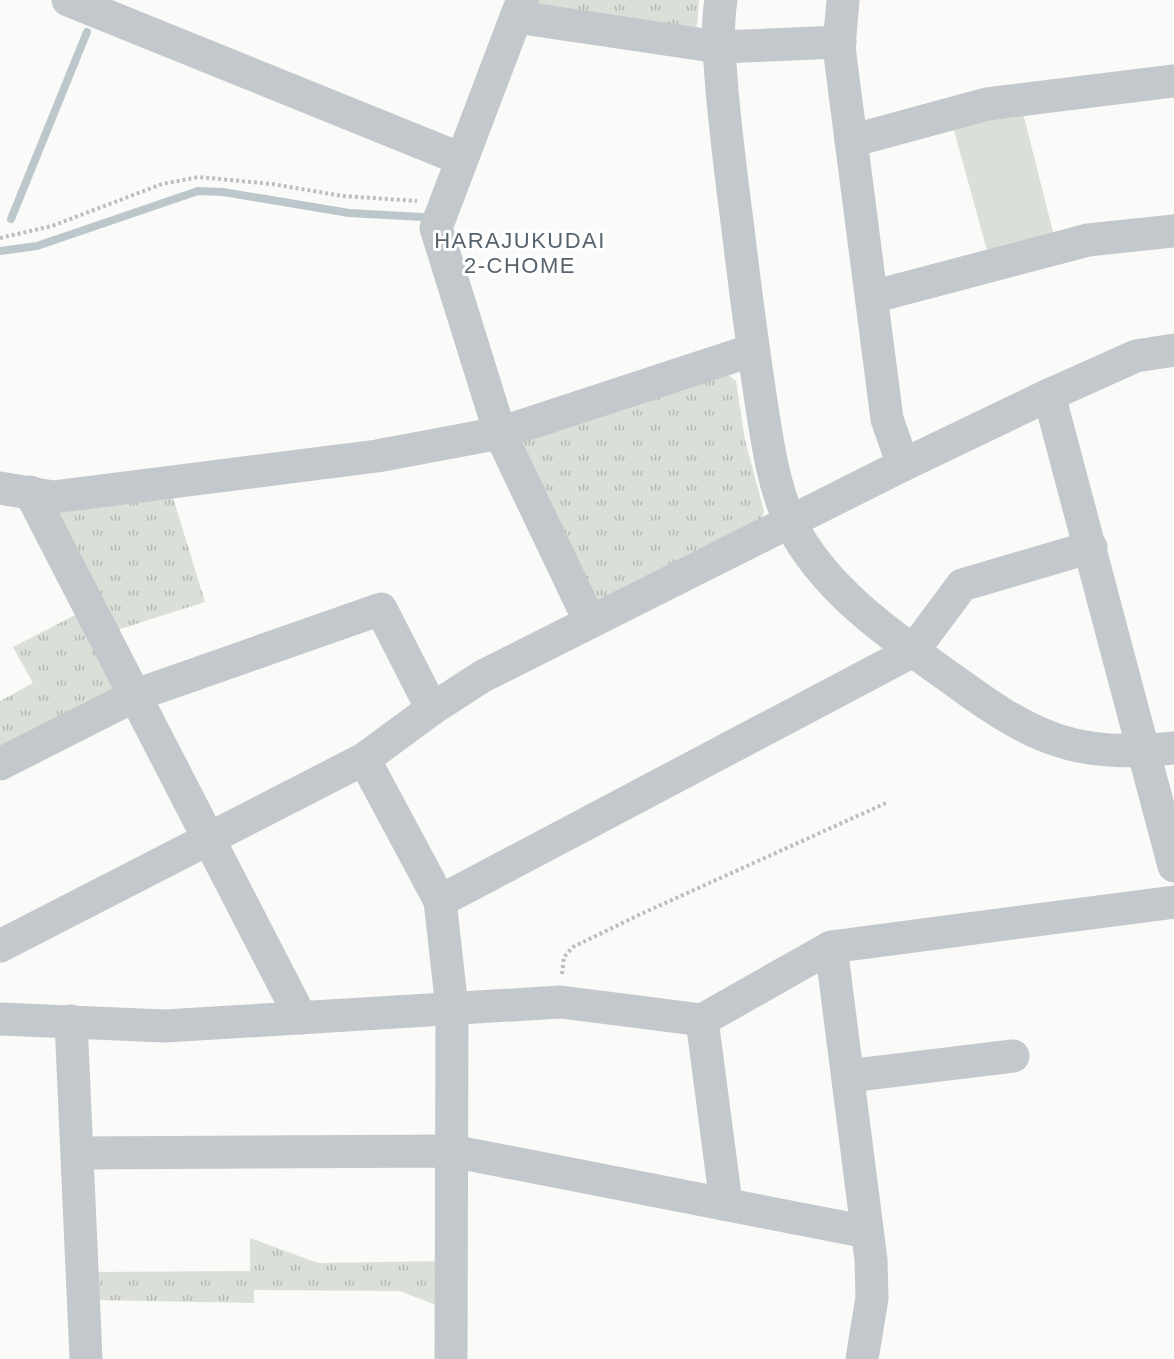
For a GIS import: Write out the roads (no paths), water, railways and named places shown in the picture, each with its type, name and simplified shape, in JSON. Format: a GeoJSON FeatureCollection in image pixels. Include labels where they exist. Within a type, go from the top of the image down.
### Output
{"type":"FeatureCollection","features":[{"type":"Feature","properties":{"kind":"street"},"geometry":{"type":"LineString","coordinates":[[68,0],[461,159]]}},
{"type":"Feature","properties":{"kind":"street"},"geometry":{"type":"LineString","coordinates":[[722,0],[719,47],[727,138],[753,350],[776,481],[791,522],[807,551],[831,579],[871,618],[976,696],[1036,732],[1084,747],[1159,749]]}},
{"type":"Feature","properties":{"kind":"street"},"geometry":{"type":"LineString","coordinates":[[848,1],[840,42],[851,141],[887,419],[903,465]]}},
{"type":"Feature","properties":{"kind":"street"},"geometry":{"type":"LineString","coordinates":[[590,622],[500,433],[436,228],[519,9],[719,47],[840,42]]}},
{"type":"Feature","properties":{"kind":"street"},"geometry":{"type":"LineString","coordinates":[[851,141],[987,104],[1174,81]]}},
{"type":"Feature","properties":{"kind":"street"},"geometry":{"type":"LineString","coordinates":[[872,297],[1088,240],[1174,231]]}},
{"type":"Feature","properties":{"kind":"street"},"geometry":{"type":"LineString","coordinates":[[15,490],[53,497],[366,458],[500,433],[753,350]]}},
{"type":"Feature","properties":{"kind":"street"},"geometry":{"type":"LineString","coordinates":[[0,946],[364,759],[432,709],[483,676],[903,465],[1049,395],[1136,356],[1174,350]]}},
{"type":"Feature","properties":{"kind":"street"},"geometry":{"type":"LineString","coordinates":[[1049,395],[1091,547],[1159,749],[1174,866]]}},
{"type":"Feature","properties":{"kind":"street"},"geometry":{"type":"LineString","coordinates":[[15,490],[136,695],[302,1018]]}},
{"type":"Feature","properties":{"kind":"street"},"geometry":{"type":"LineString","coordinates":[[440,901],[913,651],[962,585],[1091,547]]}},
{"type":"Feature","properties":{"kind":"street"},"geometry":{"type":"LineString","coordinates":[[0,764],[136,695],[381,609],[432,709]]}},
{"type":"Feature","properties":{"kind":"street"},"geometry":{"type":"LineString","coordinates":[[364,759],[440,901],[452,1008],[451,1359]]}},
{"type":"Feature","properties":{"kind":"street"},"geometry":{"type":"LineString","coordinates":[[0,1019],[165,1026],[561,1002],[702,1020],[831,947],[1174,902]]}},
{"type":"Feature","properties":{"kind":"street"},"geometry":{"type":"LineString","coordinates":[[831,947],[871,1260],[872,1298],[862,1359]]}},
{"type":"Feature","properties":{"kind":"street"},"geometry":{"type":"LineString","coordinates":[[702,1020],[726,1203]]}},
{"type":"Feature","properties":{"kind":"street"},"geometry":{"type":"LineString","coordinates":[[71,1021],[86,1359]]}},
{"type":"Feature","properties":{"kind":"street"},"geometry":{"type":"LineString","coordinates":[[848,1076],[1013,1056]]}},
{"type":"Feature","properties":{"kind":"street"},"geometry":{"type":"LineString","coordinates":[[78,1153],[452,1151],[867,1232]]}},
{"type":"Feature","properties":{"kind":"waterway"},"geometry":{"type":"LineString","coordinates":[[11,219],[87,32]]}},
{"type":"Feature","properties":{"kind":"waterway"},"geometry":{"type":"LineString","coordinates":[[0,251],[37,246],[198,191],[223,192],[349,213],[422,217]]}},
{"type":"Feature","properties":{"kind":"district","name":"HARAJUKUDAI 2-CHOME"},"geometry":{"type":"Point","coordinates":[520,252]}}]}
